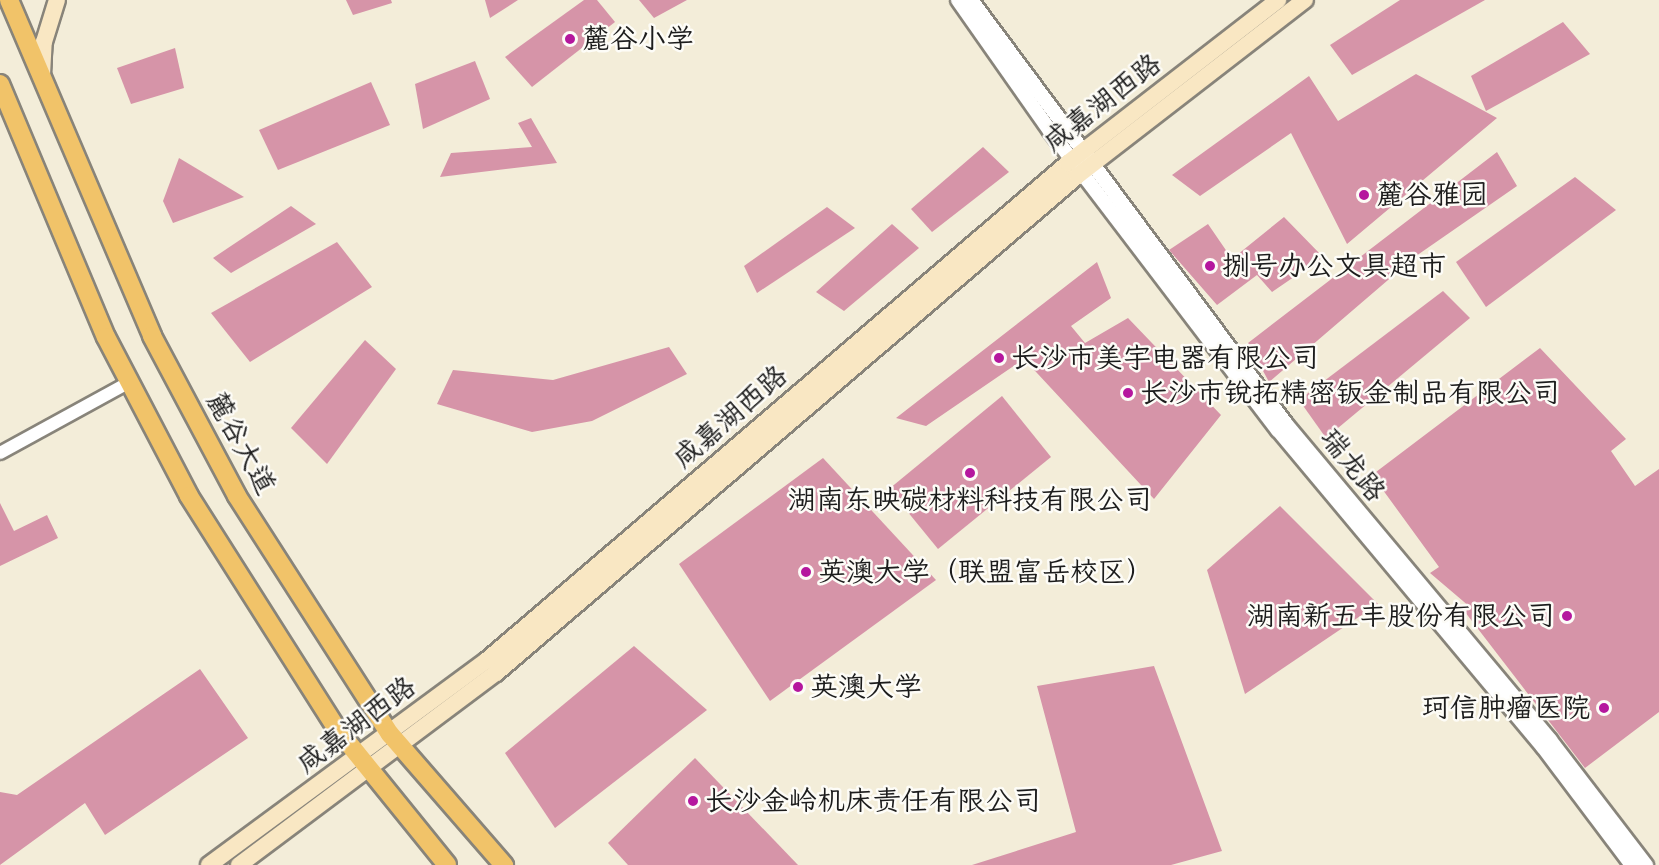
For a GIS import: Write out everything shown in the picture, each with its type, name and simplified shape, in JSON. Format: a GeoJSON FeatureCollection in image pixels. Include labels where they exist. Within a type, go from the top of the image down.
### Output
{"type":"FeatureCollection","features":[{"type":"Feature","properties":{"kind":"main road","name":"麓谷大道"},"geometry":{"type":"LineString","coordinates":[[9,0],[152,336],[237,496],[395,740],[504,865]]}},
{"type":"Feature","properties":{"kind":"main road"},"geometry":{"type":"LineString","coordinates":[[42,75],[44,42],[57,0]]}},
{"type":"Feature","properties":{"kind":"main road","name":"咸嘉湖西路"},"geometry":{"type":"LineString","coordinates":[[239,865],[395,740],[496,673],[1081,163],[1278,0]]}},
{"type":"Feature","properties":{"kind":"main road","name":"咸嘉湖西路"},"geometry":{"type":"LineString","coordinates":[[1081,163],[1305,0]]}},
{"type":"Feature","properties":{"kind":"main road"},"geometry":{"type":"LineString","coordinates":[[1,86],[128,383],[238,577],[363,765],[447,865]]}},
{"type":"Feature","properties":{"kind":"main road","name":"咸嘉湖西路"},"geometry":{"type":"LineString","coordinates":[[209,865],[363,765]]}},
{"type":"Feature","properties":{"kind":"street","name":"瑞龙路"},"geometry":{"type":"LineString","coordinates":[[958,0],[1278,430],[1543,747],[1632,865]]}},
{"type":"Feature","properties":{"kind":"street","name":"瑞龙路"},"geometry":{"type":"LineString","coordinates":[[971,0],[1081,163],[1286,424],[1550,740],[1646,865]]}},
{"type":"Feature","properties":{"kind":"street"},"geometry":{"type":"LineString","coordinates":[[0,453],[128,383]]}},
{"type":"Feature","properties":{"kind":"building"},"geometry":{"type":"Polygon","coordinates":[[[346,0],[391,0],[392,3],[353,15],[346,0]]]}},
{"type":"Feature","properties":{"kind":"building"},"geometry":{"type":"Polygon","coordinates":[[[485,0],[518,0],[490,18],[485,0]]]}},
{"type":"Feature","properties":{"kind":"building"},"geometry":{"type":"Polygon","coordinates":[[[584,0],[597,0],[615,22],[532,87],[505,57],[584,0]]]}},
{"type":"Feature","properties":{"kind":"building"},"geometry":{"type":"Polygon","coordinates":[[[639,0],[687,0],[654,18],[639,0]]]}},
{"type":"Feature","properties":{"kind":"building"},"geometry":{"type":"Polygon","coordinates":[[[1400,0],[1485,0],[1352,75],[1330,45],[1400,0]]]}},
{"type":"Feature","properties":{"kind":"building"},"geometry":{"type":"Polygon","coordinates":[[[1563,22],[1590,54],[1486,111],[1471,76],[1563,22]]]}},
{"type":"Feature","properties":{"kind":"building"},"geometry":{"type":"Polygon","coordinates":[[[175,48],[184,88],[131,104],[117,68],[175,48]]]}},
{"type":"Feature","properties":{"kind":"building"},"geometry":{"type":"Polygon","coordinates":[[[475,61],[490,99],[423,129],[415,84],[475,61]]]}},
{"type":"Feature","properties":{"kind":"building","name":"麓谷雅园"},"geometry":{"type":"Polygon","coordinates":[[[1416,74],[1497,118],[1347,244],[1291,133],[1200,196],[1172,175],[1309,76],[1338,121],[1416,74]]]}},
{"type":"Feature","properties":{"kind":"building"},"geometry":{"type":"Polygon","coordinates":[[[371,82],[390,125],[278,170],[259,130],[371,82]]]}},
{"type":"Feature","properties":{"kind":"building"},"geometry":{"type":"Polygon","coordinates":[[[531,118],[557,163],[440,177],[451,153],[532,147],[518,123],[531,118]]]}},
{"type":"Feature","properties":{"kind":"building"},"geometry":{"type":"Polygon","coordinates":[[[983,147],[1009,172],[932,232],[911,209],[983,147]]]}},
{"type":"Feature","properties":{"kind":"building"},"geometry":{"type":"Polygon","coordinates":[[[1497,152],[1517,186],[1416,256],[1269,382],[1248,343],[1497,152]]]}},
{"type":"Feature","properties":{"kind":"building"},"geometry":{"type":"Polygon","coordinates":[[[179,158],[244,197],[173,223],[163,201],[179,158]]]}},
{"type":"Feature","properties":{"kind":"building"},"geometry":{"type":"Polygon","coordinates":[[[1575,177],[1616,210],[1486,307],[1456,262],[1575,177]]]}},
{"type":"Feature","properties":{"kind":"building"},"geometry":{"type":"Polygon","coordinates":[[[291,206],[316,224],[231,273],[213,258],[291,206]]]}},
{"type":"Feature","properties":{"kind":"building"},"geometry":{"type":"Polygon","coordinates":[[[827,207],[855,228],[757,293],[744,266],[827,207]]]}},
{"type":"Feature","properties":{"kind":"building"},"geometry":{"type":"Polygon","coordinates":[[[1284,217],[1323,257],[1272,292],[1257,275],[1217,305],[1169,250],[1208,224],[1232,259],[1284,217]]]}},
{"type":"Feature","properties":{"kind":"building"},"geometry":{"type":"Polygon","coordinates":[[[892,224],[919,248],[844,311],[816,292],[892,224]]]}},
{"type":"Feature","properties":{"kind":"building"},"geometry":{"type":"Polygon","coordinates":[[[337,242],[372,287],[250,362],[211,313],[337,242]]]}},
{"type":"Feature","properties":{"kind":"building","name":"长沙市锐拓精密钣金制品有限公司"},"geometry":{"type":"Polygon","coordinates":[[[1097,262],[1111,298],[1071,326],[1085,343],[1128,318],[1221,415],[1154,499],[1024,359],[926,426],[896,418],[1097,262]]]}},
{"type":"Feature","properties":{"kind":"building"},"geometry":{"type":"Polygon","coordinates":[[[1443,291],[1470,318],[1326,438],[1299,400],[1443,291]]]}},
{"type":"Feature","properties":{"kind":"building"},"geometry":{"type":"Polygon","coordinates":[[[365,340],[396,369],[327,464],[291,428],[365,340]]]}},
{"type":"Feature","properties":{"kind":"building"},"geometry":{"type":"Polygon","coordinates":[[[669,347],[687,374],[592,421],[532,432],[437,404],[453,370],[553,380],[669,347]]]}},
{"type":"Feature","properties":{"kind":"building","name":"湖南新五丰股份有限公司"},"geometry":{"type":"Polygon","coordinates":[[[1540,348],[1626,439],[1611,451],[1635,486],[1659,469],[1659,712],[1585,768],[1465,612],[1470,607],[1430,573],[1439,567],[1372,475],[1540,348]]]}},
{"type":"Feature","properties":{"kind":"building","name":"湖南东映碳材料科技有限公司"},"geometry":{"type":"Polygon","coordinates":[[[1002,396],[1051,457],[938,549],[889,489],[1002,396]]]}},
{"type":"Feature","properties":{"kind":"building","name":"英澳大学"},"geometry":{"type":"Polygon","coordinates":[[[823,458],[936,580],[770,701],[679,564],[823,458]]]}},
{"type":"Feature","properties":{"kind":"building"},"geometry":{"type":"Polygon","coordinates":[[[0,503],[14,531],[47,515],[58,538],[0,566],[0,503]]]}},
{"type":"Feature","properties":{"kind":"building"},"geometry":{"type":"Polygon","coordinates":[[[1280,506],[1378,604],[1245,694],[1207,570],[1280,506]]]}},
{"type":"Feature","properties":{"kind":"building"},"geometry":{"type":"Polygon","coordinates":[[[634,646],[707,710],[555,828],[505,753],[634,646]]]}},
{"type":"Feature","properties":{"kind":"building"},"geometry":{"type":"Polygon","coordinates":[[[1154,666],[1222,851],[1171,865],[972,865],[1076,832],[1037,686],[1154,666]]]}},
{"type":"Feature","properties":{"kind":"building"},"geometry":{"type":"Polygon","coordinates":[[[200,669],[248,738],[105,835],[85,803],[0,865],[0,792],[17,795],[200,669]]]}},
{"type":"Feature","properties":{"kind":"building","name":"长沙金岭机床责任有限公司"},"geometry":{"type":"Polygon","coordinates":[[[695,758],[798,865],[628,865],[608,843],[695,758]]]}},
{"type":"Feature","properties":{"kind":"place","name":"麓谷小学"},"geometry":{"type":"Point","coordinates":[570,39]}},
{"type":"Feature","properties":{"kind":"place","name":"麓谷雅园"},"geometry":{"type":"Point","coordinates":[1364,195]}},
{"type":"Feature","properties":{"kind":"place","name":"捌号办公文具超市"},"geometry":{"type":"Point","coordinates":[1210,266]}},
{"type":"Feature","properties":{"kind":"place","name":"长沙市美宇电器有限公司"},"geometry":{"type":"Point","coordinates":[999,358]}},
{"type":"Feature","properties":{"kind":"place","name":"长沙市锐拓精密钣金制品有限公司"},"geometry":{"type":"Point","coordinates":[1128,393]}},
{"type":"Feature","properties":{"kind":"place","name":"湖南东映碳材料科技有限公司"},"geometry":{"type":"Point","coordinates":[970,473]}},
{"type":"Feature","properties":{"kind":"place","name":"英澳大学（联盟富岳校区）"},"geometry":{"type":"Point","coordinates":[806,572]}},
{"type":"Feature","properties":{"kind":"place","name":"湖南新五丰股份有限公司"},"geometry":{"type":"Point","coordinates":[1567,616]}},
{"type":"Feature","properties":{"kind":"place","name":"英澳大学"},"geometry":{"type":"Point","coordinates":[798,687]}},
{"type":"Feature","properties":{"kind":"place","name":"珂信肿瘤医院"},"geometry":{"type":"Point","coordinates":[1604,708]}},
{"type":"Feature","properties":{"kind":"place","name":"长沙金岭机床责任有限公司"},"geometry":{"type":"Point","coordinates":[693,801]}}]}
